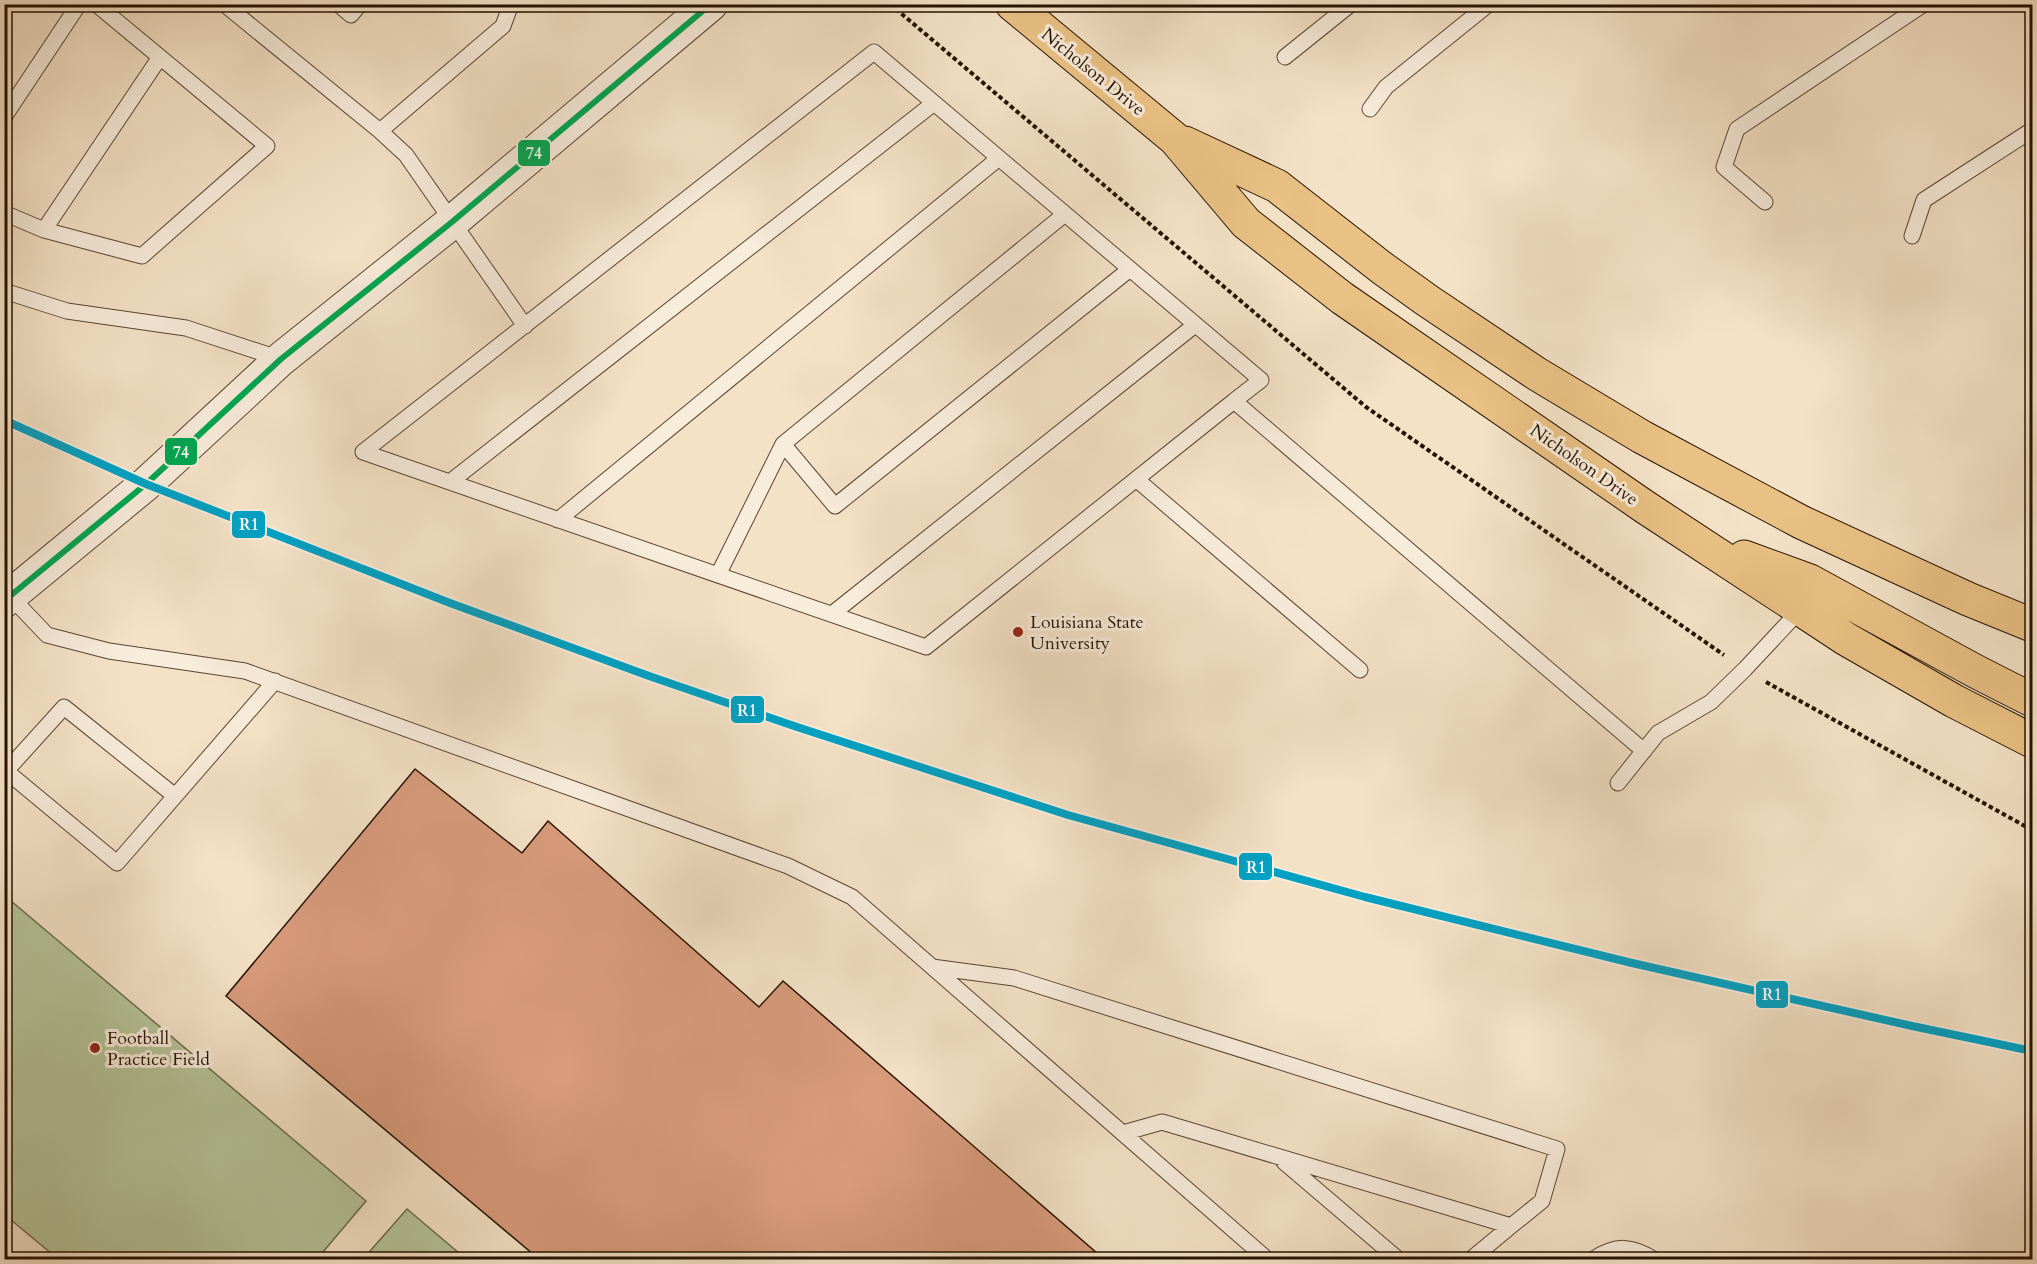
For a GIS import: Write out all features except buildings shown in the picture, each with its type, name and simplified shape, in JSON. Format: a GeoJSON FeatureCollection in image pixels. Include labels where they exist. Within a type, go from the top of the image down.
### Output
{"type":"FeatureCollection","features":[{"type":"Feature","properties":{"kind":"main road","name":"Nicholson Drive"},"geometry":{"type":"LineString","coordinates":[[1012,4],[1175,139],[1246,223],[1342,298],[1645,507],[1846,639],[2032,741]]}},
{"type":"Feature","properties":{"kind":"main road","name":"Nicholson Drive"},"geometry":{"type":"LineString","coordinates":[[1175,139],[1277,186],[1364,255],[1428,301],[1537,374],[1642,437],[1801,522],[1939,587],[2029,623]]}},
{"type":"Feature","properties":{"kind":"main road"},"geometry":{"type":"LineString","coordinates":[[1695,539],[1810,581],[2032,700]]}},
{"type":"Feature","properties":{"kind":"street"},"geometry":{"type":"LineString","coordinates":[[7,596],[146,484],[280,359],[452,222],[711,4]]}},
{"type":"Feature","properties":{"kind":"lane"},"geometry":{"type":"LineString","coordinates":[[4,117],[80,4]]}},
{"type":"Feature","properties":{"kind":"lane"},"geometry":{"type":"LineString","coordinates":[[4,213],[44,230],[141,256],[267,146],[96,4]]}},
{"type":"Feature","properties":{"kind":"lane"},"geometry":{"type":"LineString","coordinates":[[224,4],[380,131],[406,155],[525,326]]}},
{"type":"Feature","properties":{"kind":"lane"},"geometry":{"type":"LineString","coordinates":[[338,4],[351,15],[360,4]]}},
{"type":"Feature","properties":{"kind":"lane"},"geometry":{"type":"LineString","coordinates":[[380,131],[503,26],[511,4]]}},
{"type":"Feature","properties":{"kind":"lane"},"geometry":{"type":"LineString","coordinates":[[1285,57],[1351,4]]}},
{"type":"Feature","properties":{"kind":"lane"},"geometry":{"type":"LineString","coordinates":[[1370,109],[1386,87],[1489,4]]}},
{"type":"Feature","properties":{"kind":"lane"},"geometry":{"type":"LineString","coordinates":[[1765,202],[1724,167],[1737,129],[1924,4]]}},
{"type":"Feature","properties":{"kind":"lane"},"geometry":{"type":"LineString","coordinates":[[874,52],[934,104],[1261,380],[926,646],[363,452],[874,52]]}},
{"type":"Feature","properties":{"kind":"lane"},"geometry":{"type":"LineString","coordinates":[[44,230],[160,57]]}},
{"type":"Feature","properties":{"kind":"lane"},"geometry":{"type":"LineString","coordinates":[[450,482],[934,104]]}},
{"type":"Feature","properties":{"kind":"lane"},"geometry":{"type":"LineString","coordinates":[[1912,236],[1924,200],[2032,130]]}},
{"type":"Feature","properties":{"kind":"lane"},"geometry":{"type":"LineString","coordinates":[[558,520],[999,158]]}},
{"type":"Feature","properties":{"kind":"lane"},"geometry":{"type":"LineString","coordinates":[[718,575],[783,444],[1065,214]]}},
{"type":"Feature","properties":{"kind":"lane"},"geometry":{"type":"LineString","coordinates":[[783,444],[835,506],[1130,269]]}},
{"type":"Feature","properties":{"kind":"lane"},"geometry":{"type":"LineString","coordinates":[[4,291],[67,311],[186,328],[280,359]]}},
{"type":"Feature","properties":{"kind":"lane"},"geometry":{"type":"LineString","coordinates":[[832,614],[1195,325]]}},
{"type":"Feature","properties":{"kind":"lane"},"geometry":{"type":"LineString","coordinates":[[1234,402],[1644,751]]}},
{"type":"Feature","properties":{"kind":"lane"},"geometry":{"type":"LineString","coordinates":[[1136,479],[1360,670]]}},
{"type":"Feature","properties":{"kind":"lane"},"geometry":{"type":"LineString","coordinates":[[7,596],[47,635],[109,651],[245,671],[788,866],[852,897],[1268,1260]]}},
{"type":"Feature","properties":{"kind":"lane"},"geometry":{"type":"LineString","coordinates":[[1618,783],[1658,733],[1711,702],[1801,609]]}},
{"type":"Feature","properties":{"kind":"lane"},"geometry":{"type":"LineString","coordinates":[[175,796],[64,707],[6,771],[117,863],[275,681]]}},
{"type":"Feature","properties":{"kind":"lane"},"geometry":{"type":"LineString","coordinates":[[931,967],[1014,978],[1557,1149],[1542,1201],[1470,1260]]}},
{"type":"Feature","properties":{"kind":"lane"},"geometry":{"type":"LineString","coordinates":[[1122,1133],[1162,1122],[1511,1226]]}},
{"type":"Feature","properties":{"kind":"lane"},"geometry":{"type":"LineString","coordinates":[[1278,1157],[1399,1260]]}},
{"type":"Feature","properties":{"kind":"lane"},"geometry":{"type":"LineString","coordinates":[[1592,1260],[1616,1248],[1642,1251],[1655,1260]]}},
{"type":"Feature","properties":{"kind":"path"},"geometry":{"type":"LineString","coordinates":[[890,4],[1366,407],[1745,669],[2032,830]]}},
{"type":"Feature","properties":{"kind":"green space","name":"Football Practice Field"},"geometry":{"type":"Polygon","coordinates":[[[4,895],[366,1201],[317,1259],[58,1259],[5,1215],[4,895]]]}},
{"type":"Feature","properties":{"kind":"green space"},"geometry":{"type":"Polygon","coordinates":[[[407,1209],[466,1259],[363,1259],[407,1209]]]}},
{"type":"Feature","properties":{"kind":"transit line","name":"74"},"geometry":{"type":"LineString","coordinates":[[4,601],[146,484],[281,359],[452,222],[711,4]]}},
{"type":"Feature","properties":{"kind":"transit line","name":"R1"},"geometry":{"type":"LineString","coordinates":[[4,420],[146,484],[450,603],[797,727],[1068,815],[1365,897],[1632,963],[2032,1051]]}},
{"type":"Feature","properties":{"kind":"place","name":"Louisiana State University"},"geometry":{"type":"Point","coordinates":[1018,632]}},
{"type":"Feature","properties":{"kind":"place","name":"Football Practice Field"},"geometry":{"type":"Point","coordinates":[95,1048]}}]}
